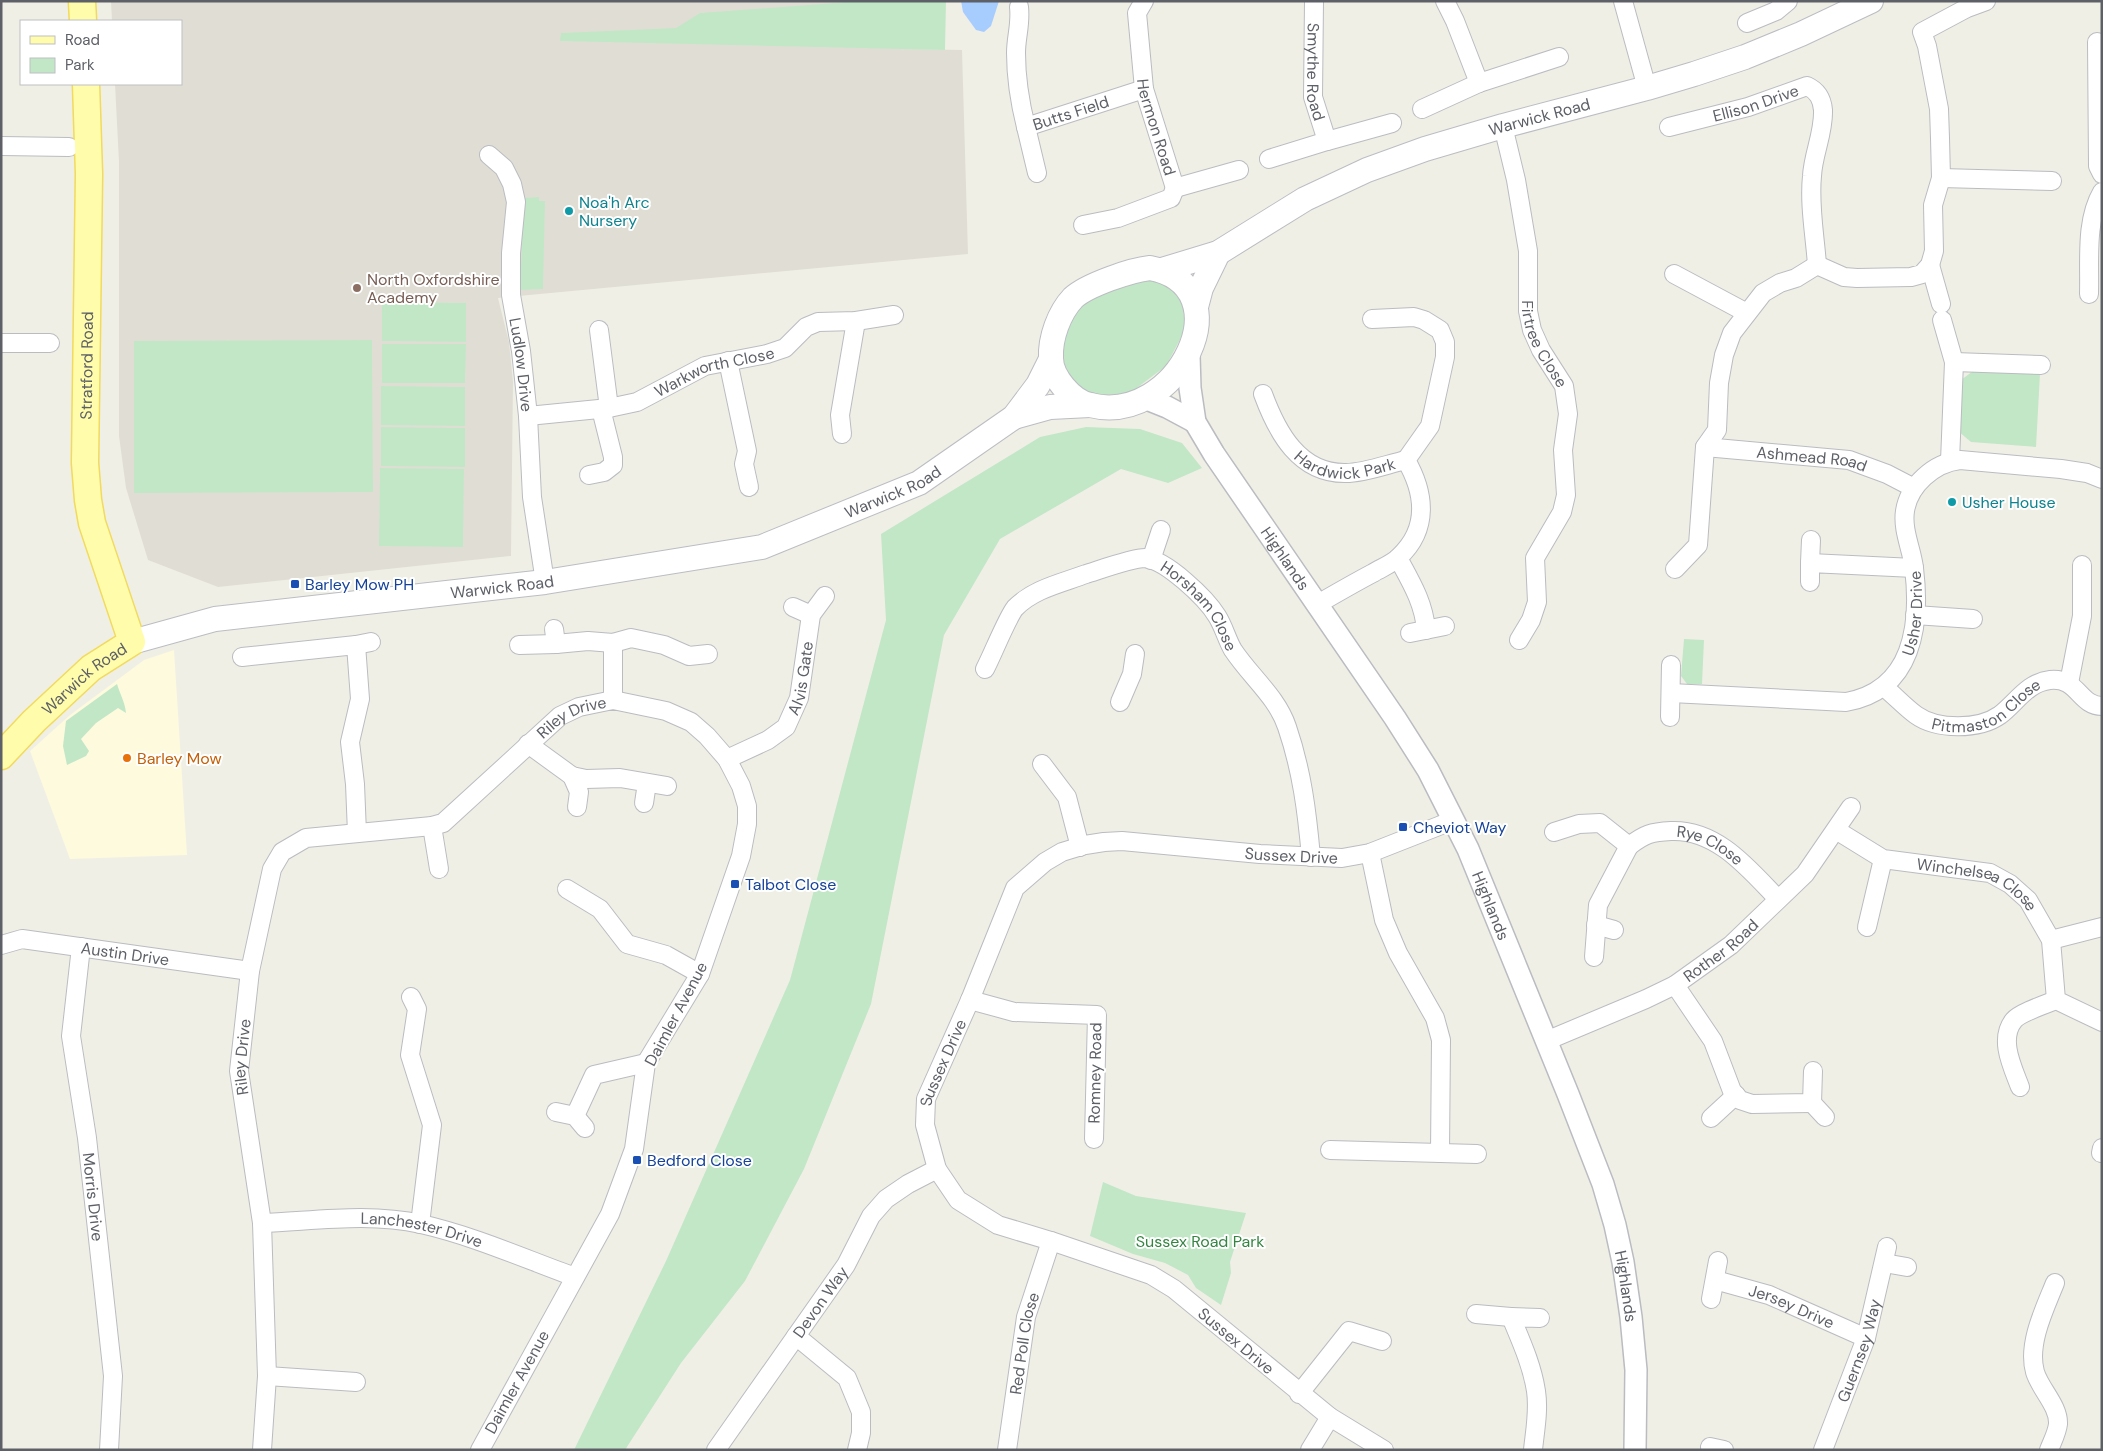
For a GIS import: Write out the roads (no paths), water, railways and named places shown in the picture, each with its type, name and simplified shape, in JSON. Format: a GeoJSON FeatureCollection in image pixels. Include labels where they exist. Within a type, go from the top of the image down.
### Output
{"type":"FeatureCollection","features":[{"type":"Feature","properties":{"kind":"main road"},"geometry":{"type":"LineString","coordinates":[[82,1],[83,20]]}},
{"type":"Feature","properties":{"kind":"main road","name":"Warwick Road"},"geometry":{"type":"LineString","coordinates":[[1162,270],[1218,253],[1305,199],[1368,170],[1425,149],[1503,126],[1648,88],[1745,57],[1801,34],[1871,1]]}},
{"type":"Feature","properties":{"kind":"main road","name":"Stratford Road"},"geometry":{"type":"LineString","coordinates":[[86,85],[89,165],[85,463],[88,500],[100,551],[132,642]]}},
{"type":"Feature","properties":{"kind":"main road"},"geometry":{"type":"LineString","coordinates":[[1196,308],[1201,288],[1218,253]]}},
{"type":"Feature","properties":{"kind":"main road"},"geometry":{"type":"LineString","coordinates":[[1150,268],[1162,270],[1184,286],[1196,308],[1198,318],[1196,334],[1188,356],[1168,382],[1147,399],[1130,405],[1109,407],[1090,405],[1075,399],[1059,381],[1051,359],[1055,329],[1062,313],[1074,297],[1123,273],[1150,268]]}},
{"type":"Feature","properties":{"kind":"main road","name":"Warwick Road"},"geometry":{"type":"LineString","coordinates":[[1,756],[91,668],[132,642],[215,620],[545,582],[762,547],[919,483],[1014,417],[1038,385],[1051,359]]}},
{"type":"Feature","properties":{"kind":"main road","name":"Warwick Road"},"geometry":{"type":"LineString","coordinates":[[1014,417],[1050,407],[1090,405]]}},
{"type":"Feature","properties":{"kind":"street","name":"Hermon Road"},"geometry":{"type":"LineString","coordinates":[[1144,1],[1137,14],[1144,89],[1175,188],[1239,170]]}},
{"type":"Feature","properties":{"kind":"street","name":"Smythe Road"},"geometry":{"type":"LineString","coordinates":[[1314,1],[1313,97],[1327,141]]}},
{"type":"Feature","properties":{"kind":"street"},"geometry":{"type":"LineString","coordinates":[[1444,1],[1455,21],[1478,83]]}},
{"type":"Feature","properties":{"kind":"street"},"geometry":{"type":"LineString","coordinates":[[1623,1],[1648,88]]}},
{"type":"Feature","properties":{"kind":"street"},"geometry":{"type":"LineString","coordinates":[[1748,23],[1776,11],[1788,1]]}},
{"type":"Feature","properties":{"kind":"street"},"geometry":{"type":"LineString","coordinates":[[1675,569],[1698,545],[1705,447],[1718,430],[1719,382],[1724,356],[1732,333],[1763,293],[1780,283],[1796,278],[1818,265],[1844,277],[1858,278],[1911,277],[1922,274],[1930,265],[1934,251],[1933,205],[1941,178],[1939,109],[1928,46],[1922,32],[1967,8],[1986,1]]}},
{"type":"Feature","properties":{"kind":"street","name":"Butts Field"},"geometry":{"type":"LineString","coordinates":[[1019,7],[1021,22],[1016,51],[1019,99],[1026,127],[1144,89]]}},
{"type":"Feature","properties":{"kind":"street"},"geometry":{"type":"LineString","coordinates":[[2097,42],[2098,166],[2102,174]]}},
{"type":"Feature","properties":{"kind":"street"},"geometry":{"type":"LineString","coordinates":[[1422,109],[1478,83],[1559,57]]}},
{"type":"Feature","properties":{"kind":"street","name":"Ellison Drive"},"geometry":{"type":"LineString","coordinates":[[1669,127],[1748,107],[1807,86],[1813,89],[1821,97],[1823,111],[1822,130],[1812,174],[1811,193],[1818,265]]}},
{"type":"Feature","properties":{"kind":"street","name":"Smythe Road"},"geometry":{"type":"LineString","coordinates":[[1269,159],[1392,123]]}},
{"type":"Feature","properties":{"kind":"street","name":"Firtree Close"},"geometry":{"type":"LineString","coordinates":[[1503,126],[1516,180],[1528,251],[1528,311],[1532,330],[1541,350],[1564,386],[1568,414],[1563,450],[1566,495],[1562,512],[1535,558],[1537,602],[1531,620],[1519,640]]}},
{"type":"Feature","properties":{"kind":"street"},"geometry":{"type":"LineString","coordinates":[[1026,127],[1037,173]]}},
{"type":"Feature","properties":{"kind":"street"},"geometry":{"type":"LineString","coordinates":[[1,146],[68,147]]}},
{"type":"Feature","properties":{"kind":"street","name":"Ludlow Drive"},"geometry":{"type":"LineString","coordinates":[[489,155],[504,168],[512,184],[516,202],[511,253],[511,295],[521,351],[528,416],[532,497],[545,582]]}},
{"type":"Feature","properties":{"kind":"street"},"geometry":{"type":"LineString","coordinates":[[1941,178],[2052,181]]}},
{"type":"Feature","properties":{"kind":"street"},"geometry":{"type":"LineString","coordinates":[[1083,225],[1118,218],[1171,198],[1175,188]]}},
{"type":"Feature","properties":{"kind":"street"},"geometry":{"type":"LineString","coordinates":[[2089,294],[2092,222],[2095,203],[2102,192]]}},
{"type":"Feature","properties":{"kind":"street"},"geometry":{"type":"LineString","coordinates":[[1930,265],[1954,362],[1950,461],[1977,461],[2062,470],[2087,473],[2102,479]]}},
{"type":"Feature","properties":{"kind":"street"},"geometry":{"type":"LineString","coordinates":[[1674,274],[1747,313]]}},
{"type":"Feature","properties":{"kind":"street","name":"Warkworth Close"},"geometry":{"type":"LineString","coordinates":[[528,416],[605,408],[637,402],[705,366],[768,354],[785,348],[806,327],[818,322],[856,321],[894,315]]}},
{"type":"Feature","properties":{"kind":"street","name":"Hardwick Park"},"geometry":{"type":"LineString","coordinates":[[1263,394],[1274,422],[1286,441],[1298,457],[1317,468],[1348,474],[1406,460],[1430,426],[1445,357],[1445,342],[1440,330],[1424,320],[1414,317],[1372,319]]}},
{"type":"Feature","properties":{"kind":"street"},"geometry":{"type":"LineString","coordinates":[[842,434],[840,415],[856,321]]}},
{"type":"Feature","properties":{"kind":"street"},"geometry":{"type":"LineString","coordinates":[[589,476],[604,472],[613,465],[605,408],[599,330]]}},
{"type":"Feature","properties":{"kind":"street"},"geometry":{"type":"LineString","coordinates":[[1,343],[50,343]]}},
{"type":"Feature","properties":{"kind":"street","name":"Highlands"},"geometry":{"type":"LineString","coordinates":[[1188,356],[1195,422],[1214,454],[1395,718],[1428,770],[1454,820],[1546,1041],[1603,1184],[1615,1225],[1624,1271],[1635,1361],[1637,1436],[1635,1450]]}},
{"type":"Feature","properties":{"kind":"street"},"geometry":{"type":"LineString","coordinates":[[728,362],[747,451],[744,464],[749,487]]}},
{"type":"Feature","properties":{"kind":"street"},"geometry":{"type":"LineString","coordinates":[[1954,362],[2041,365]]}},
{"type":"Feature","properties":{"kind":"street"},"geometry":{"type":"LineString","coordinates":[[1147,399],[1195,422]]}},
{"type":"Feature","properties":{"kind":"street","name":"Ashmead Road"},"geometry":{"type":"LineString","coordinates":[[1705,447],[1849,460],[1888,474],[1914,488]]}},
{"type":"Feature","properties":{"kind":"street","name":"Hardwick Park"},"geometry":{"type":"LineString","coordinates":[[1316,605],[1398,558],[1412,541],[1420,522],[1422,500],[1416,476],[1406,460]]}},
{"type":"Feature","properties":{"kind":"street","name":"Usher Drive"},"geometry":{"type":"LineString","coordinates":[[1671,693],[1846,702],[1863,699],[1884,687],[1901,668],[1909,650],[1915,615],[1914,568],[1906,531],[1905,511],[1914,488],[1925,476],[1950,461]]}},
{"type":"Feature","properties":{"kind":"street"},"geometry":{"type":"LineString","coordinates":[[1151,560],[1161,530]]}},
{"type":"Feature","properties":{"kind":"street"},"geometry":{"type":"LineString","coordinates":[[1810,582],[1811,540]]}},
{"type":"Feature","properties":{"kind":"street","name":"Horsham Close"},"geometry":{"type":"LineString","coordinates":[[985,669],[1015,609],[1038,591],[1091,572],[1134,560],[1145,558],[1151,560],[1180,577],[1198,592],[1218,616],[1232,649],[1274,701],[1287,726],[1304,789],[1311,857]]}},
{"type":"Feature","properties":{"kind":"street"},"geometry":{"type":"LineString","coordinates":[[1398,558],[1417,592],[1425,615],[1418,632],[1445,626]]}},
{"type":"Feature","properties":{"kind":"street"},"geometry":{"type":"LineString","coordinates":[[1810,563],[1914,568]]}},
{"type":"Feature","properties":{"kind":"street","name":"Pitmaston Close"},"geometry":{"type":"LineString","coordinates":[[2068,683],[2082,616],[2082,565]]}},
{"type":"Feature","properties":{"kind":"street","name":"Alvis Gate"},"geometry":{"type":"LineString","coordinates":[[727,759],[768,740],[786,727],[798,698],[811,615],[825,596]]}},
{"type":"Feature","properties":{"kind":"street"},"geometry":{"type":"LineString","coordinates":[[793,607],[811,615]]}},
{"type":"Feature","properties":{"kind":"street"},"geometry":{"type":"LineString","coordinates":[[1915,615],[1973,619]]}},
{"type":"Feature","properties":{"kind":"street"},"geometry":{"type":"LineString","coordinates":[[519,645],[555,637],[613,643],[631,638],[664,645],[688,656],[708,654]]}},
{"type":"Feature","properties":{"kind":"street"},"geometry":{"type":"LineString","coordinates":[[242,657],[363,643],[360,699],[350,742],[355,784],[357,832]]}},
{"type":"Feature","properties":{"kind":"street"},"geometry":{"type":"LineString","coordinates":[[613,643],[613,700]]}},
{"type":"Feature","properties":{"kind":"street"},"geometry":{"type":"LineString","coordinates":[[1120,702],[1132,674],[1135,654]]}},
{"type":"Feature","properties":{"kind":"street"},"geometry":{"type":"LineString","coordinates":[[1670,717],[1671,665]]}},
{"type":"Feature","properties":{"kind":"street","name":"Pitmaston Close"},"geometry":{"type":"LineString","coordinates":[[1884,687],[1917,716],[1938,724],[1978,724],[1999,716],[2036,684],[2050,680],[2068,683],[2086,700],[2095,706],[2102,706]]}},
{"type":"Feature","properties":{"kind":"street","name":"Riley Drive"},"geometry":{"type":"LineString","coordinates":[[262,1450],[267,1376],[262,1223],[238,1071],[250,971],[272,868],[282,852],[306,838],[432,826],[443,823],[454,815],[560,716],[579,707],[613,700],[666,711],[691,722],[707,736],[727,759]]}},
{"type":"Feature","properties":{"kind":"street"},"geometry":{"type":"LineString","coordinates":[[528,744],[572,776],[586,779],[620,778],[667,786]]}},
{"type":"Feature","properties":{"kind":"street","name":"Daimler Avenue"},"geometry":{"type":"LineString","coordinates":[[480,1450],[610,1214],[634,1149],[646,1063],[700,974],[741,856],[747,824],[747,806],[741,786],[727,759]]}},
{"type":"Feature","properties":{"kind":"street"},"geometry":{"type":"LineString","coordinates":[[1042,764],[1068,797],[1080,847]]}},
{"type":"Feature","properties":{"kind":"street"},"geometry":{"type":"LineString","coordinates":[[572,776],[578,792],[578,807]]}},
{"type":"Feature","properties":{"kind":"street"},"geometry":{"type":"LineString","coordinates":[[644,803],[648,783]]}},
{"type":"Feature","properties":{"kind":"street","name":"Rother Road"},"geometry":{"type":"LineString","coordinates":[[1546,1041],[1675,985],[1732,945],[1805,874],[1852,807]]}},
{"type":"Feature","properties":{"kind":"street","name":"Sussex Drive"},"geometry":{"type":"LineString","coordinates":[[1384,1450],[1330,1417],[1299,1394],[1174,1289],[1151,1275],[1051,1241],[998,1226],[958,1200],[937,1168],[925,1125],[926,1099],[970,1000],[1015,888],[1045,862],[1062,852],[1104,842],[1122,842],[1342,858],[1370,853],[1454,820]]}},
{"type":"Feature","properties":{"kind":"street"},"geometry":{"type":"LineString","coordinates":[[1554,832],[1579,824],[1600,823],[1629,846],[1598,905],[1594,957]]}},
{"type":"Feature","properties":{"kind":"street"},"geometry":{"type":"LineString","coordinates":[[432,826],[439,869]]}},
{"type":"Feature","properties":{"kind":"street","name":"Winchelsea Close"},"geometry":{"type":"LineString","coordinates":[[1836,830],[1883,859],[1990,873],[2010,884],[2028,900],[2051,940],[2056,1000]]}},
{"type":"Feature","properties":{"kind":"street","name":"Rye Close"},"geometry":{"type":"LineString","coordinates":[[1629,846],[1644,835],[1681,831],[1702,836],[1720,845],[1742,863],[1778,899]]}},
{"type":"Feature","properties":{"kind":"street"},"geometry":{"type":"LineString","coordinates":[[1370,853],[1384,920],[1398,953],[1435,1018],[1441,1040],[1440,1153]]}},
{"type":"Feature","properties":{"kind":"street"},"geometry":{"type":"LineString","coordinates":[[1868,927],[1883,859]]}},
{"type":"Feature","properties":{"kind":"street"},"geometry":{"type":"LineString","coordinates":[[567,889],[600,909],[628,944],[666,955],[700,974]]}},
{"type":"Feature","properties":{"kind":"street"},"geometry":{"type":"LineString","coordinates":[[1596,925],[1614,930]]}},
{"type":"Feature","properties":{"kind":"street"},"geometry":{"type":"LineString","coordinates":[[2051,940],[2102,927]]}},
{"type":"Feature","properties":{"kind":"street","name":"Austin Drive"},"geometry":{"type":"LineString","coordinates":[[1,945],[22,939],[250,971]]}},
{"type":"Feature","properties":{"kind":"street","name":"Morris Drive"},"geometry":{"type":"LineString","coordinates":[[81,946],[71,1036],[87,1138],[113,1376],[109,1450]]}},
{"type":"Feature","properties":{"kind":"street"},"geometry":{"type":"LineString","coordinates":[[1675,985],[1713,1041],[1732,1091],[1740,1100],[1752,1104],[1812,1102]]}},
{"type":"Feature","properties":{"kind":"street"},"geometry":{"type":"LineString","coordinates":[[411,997],[417,1009],[410,1055],[432,1125],[420,1224]]}},
{"type":"Feature","properties":{"kind":"street","name":"Romney Road"},"geometry":{"type":"LineString","coordinates":[[970,1000],[1014,1012],[1098,1015],[1094,1139]]}},
{"type":"Feature","properties":{"kind":"street"},"geometry":{"type":"LineString","coordinates":[[2020,1088],[2008,1050],[2009,1030],[2014,1019],[2056,1000],[2102,1022]]}},
{"type":"Feature","properties":{"kind":"street"},"geometry":{"type":"LineString","coordinates":[[556,1112],[580,1122],[594,1076],[646,1063]]}},
{"type":"Feature","properties":{"kind":"street"},"geometry":{"type":"LineString","coordinates":[[1813,1071],[1812,1102],[1825,1118]]}},
{"type":"Feature","properties":{"kind":"street"},"geometry":{"type":"LineString","coordinates":[[1711,1118],[1736,1095]]}},
{"type":"Feature","properties":{"kind":"street"},"geometry":{"type":"LineString","coordinates":[[2101,1153],[2102,1148]]}},
{"type":"Feature","properties":{"kind":"street"},"geometry":{"type":"LineString","coordinates":[[1330,1150],[1478,1154]]}},
{"type":"Feature","properties":{"kind":"street","name":"Devon Way"},"geometry":{"type":"LineString","coordinates":[[716,1450],[846,1265],[871,1216],[886,1200],[908,1184],[937,1168]]}},
{"type":"Feature","properties":{"kind":"street","name":"Lanchester Drive"},"geometry":{"type":"LineString","coordinates":[[262,1223],[366,1218],[420,1224],[464,1236],[575,1277]]}},
{"type":"Feature","properties":{"kind":"street","name":"Red Poll Close"},"geometry":{"type":"LineString","coordinates":[[1007,1450],[1026,1317],[1051,1241]]}},
{"type":"Feature","properties":{"kind":"street","name":"Guernsey Way"},"geometry":{"type":"LineString","coordinates":[[1823,1450],[1866,1338],[1886,1255],[1908,1267]]}},
{"type":"Feature","properties":{"kind":"street"},"geometry":{"type":"LineString","coordinates":[[1711,1299],[1718,1261]]}},
{"type":"Feature","properties":{"kind":"street","name":"Jersey Drive"},"geometry":{"type":"LineString","coordinates":[[1715,1280],[1769,1295],[1866,1338]]}},
{"type":"Feature","properties":{"kind":"street"},"geometry":{"type":"LineString","coordinates":[[2049,1450],[2058,1425],[2057,1415],[2035,1372],[2033,1356],[2036,1335],[2055,1283]]}},
{"type":"Feature","properties":{"kind":"street"},"geometry":{"type":"LineString","coordinates":[[1476,1314],[1540,1318]]}},
{"type":"Feature","properties":{"kind":"street"},"geometry":{"type":"LineString","coordinates":[[1512,1317],[1531,1367],[1536,1391],[1537,1409],[1533,1450]]}},
{"type":"Feature","properties":{"kind":"street"},"geometry":{"type":"LineString","coordinates":[[1299,1394],[1349,1331],[1382,1341]]}},
{"type":"Feature","properties":{"kind":"street"},"geometry":{"type":"LineString","coordinates":[[796,1336],[847,1378],[861,1412],[861,1434],[857,1450]]}},
{"type":"Feature","properties":{"kind":"street"},"geometry":{"type":"LineString","coordinates":[[267,1376],[356,1382]]}},
{"type":"Feature","properties":{"kind":"street"},"geometry":{"type":"LineString","coordinates":[[1310,1450],[1330,1417]]}},
{"type":"Feature","properties":{"kind":"water"},"geometry":{"type":"Polygon","coordinates":[[[961,1],[999,1],[991,26],[984,32],[976,30],[963,12],[961,1]]]}},
{"type":"Feature","properties":{"kind":"place","name":"Noa'h Arc Nursery"},"geometry":{"type":"Point","coordinates":[569,211]}},
{"type":"Feature","properties":{"kind":"place","name":"North Oxfordshire Academy"},"geometry":{"type":"Point","coordinates":[357,288]}},
{"type":"Feature","properties":{"kind":"place","name":"Usher House"},"geometry":{"type":"Point","coordinates":[1952,502]}},
{"type":"Feature","properties":{"kind":"place","name":"Barley Mow PH"},"geometry":{"type":"Point","coordinates":[295,584]}},
{"type":"Feature","properties":{"kind":"place","name":"Barley Mow"},"geometry":{"type":"Point","coordinates":[127,758]}},
{"type":"Feature","properties":{"kind":"place","name":"Cheviot Way"},"geometry":{"type":"Point","coordinates":[1403,827]}},
{"type":"Feature","properties":{"kind":"place","name":"Talbot Close"},"geometry":{"type":"Point","coordinates":[735,884]}},
{"type":"Feature","properties":{"kind":"place","name":"Bedford Close"},"geometry":{"type":"Point","coordinates":[637,1160]}},
{"type":"Feature","properties":{"kind":"park label","name":"Sussex Road Park"},"geometry":{"type":"Point","coordinates":[1200,1241]}}]}
